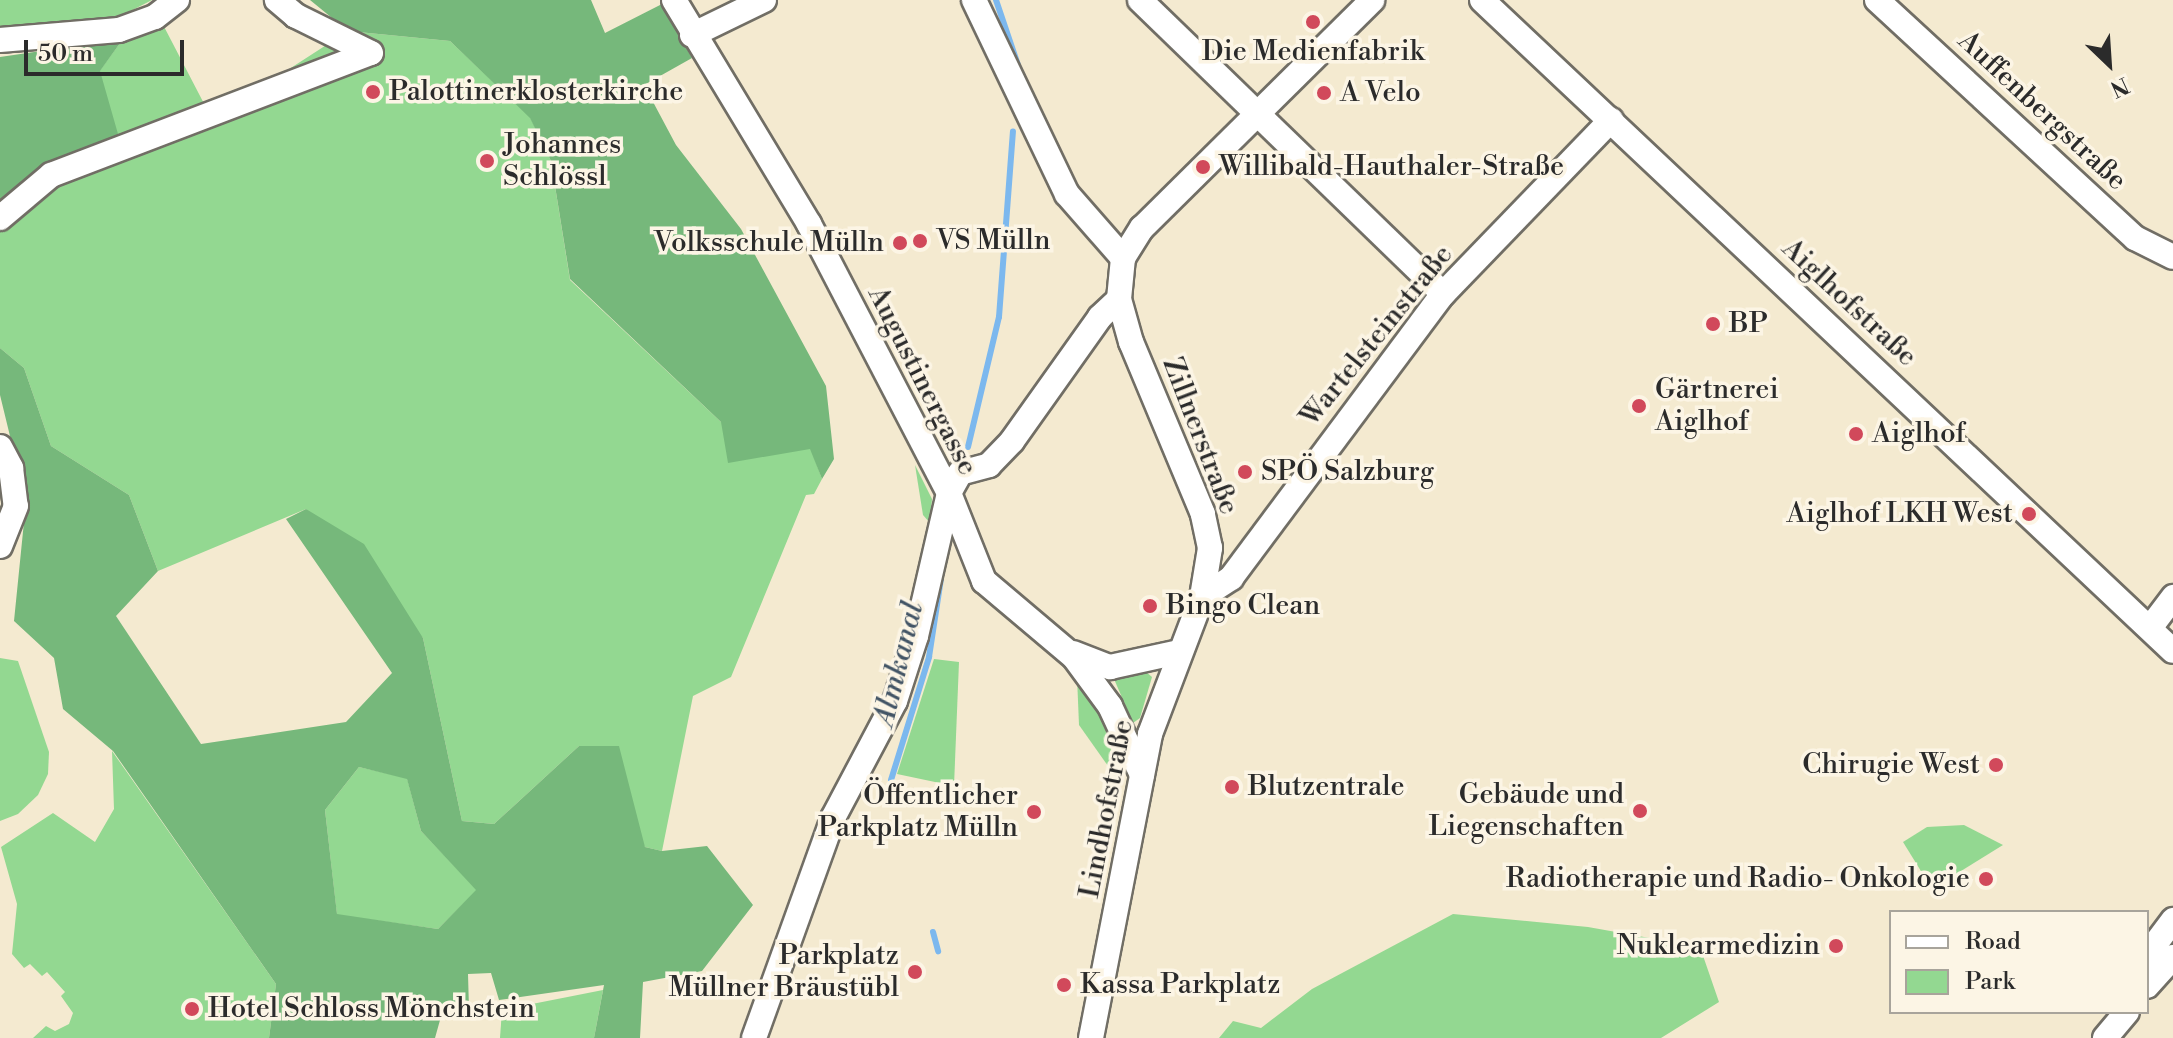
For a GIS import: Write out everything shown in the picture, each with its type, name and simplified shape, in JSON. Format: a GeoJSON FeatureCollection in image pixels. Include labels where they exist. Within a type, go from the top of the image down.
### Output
{"type":"FeatureCollection","features":[{"type":"Feature","properties":{"kind":"street"},"geometry":{"type":"LineString","coordinates":[[0,40],[119,30],[155,17],[177,0]]}},
{"type":"Feature","properties":{"kind":"street"},"geometry":{"type":"LineString","coordinates":[[0,218],[51,175],[371,53],[363,44],[331,35],[296,16],[277,0]]}},
{"type":"Feature","properties":{"kind":"street","name":"Augustinergasse"},"geometry":{"type":"LineString","coordinates":[[674,0],[692,35],[809,224],[949,493],[916,636],[895,701],[833,818],[754,1038]]}},
{"type":"Feature","properties":{"kind":"street"},"geometry":{"type":"LineString","coordinates":[[692,35],[764,0]]}},
{"type":"Feature","properties":{"kind":"street"},"geometry":{"type":"LineString","coordinates":[[974,0],[1067,194],[1123,258]]}},
{"type":"Feature","properties":{"kind":"street"},"geometry":{"type":"LineString","coordinates":[[1140,0],[1443,294]]}},
{"type":"Feature","properties":{"kind":"street"},"geometry":{"type":"LineString","coordinates":[[1179,652],[1110,667],[1068,651],[984,581],[949,493],[960,473],[989,465],[1012,441],[1100,317],[1119,299],[1123,258],[1142,228],[1372,0]]}},
{"type":"Feature","properties":{"kind":"street","name":"Aiglhofstraße"},"geometry":{"type":"LineString","coordinates":[[1482,0],[2173,651]]}},
{"type":"Feature","properties":{"kind":"street","name":"Auffenbergstraße"},"geometry":{"type":"LineString","coordinates":[[1877,0],[2135,238],[2173,257]]}},
{"type":"Feature","properties":{"kind":"street","name":"Wartelsteinstraße"},"geometry":{"type":"LineString","coordinates":[[1202,597],[1231,578],[1443,294],[1611,120]]}},
{"type":"Feature","properties":{"kind":"street","name":"Zillnerstraße"},"geometry":{"type":"LineString","coordinates":[[1119,299],[1131,342],[1203,514],[1210,548],[1202,597]]}},
{"type":"Feature","properties":{"kind":"street"},"geometry":{"type":"LineString","coordinates":[[0,447],[11,468],[16,506],[0,546]]}},
{"type":"Feature","properties":{"kind":"street","name":"Lindhofstraße"},"geometry":{"type":"LineString","coordinates":[[1091,1038],[1150,734],[1202,597]]}},
{"type":"Feature","properties":{"kind":"street"},"geometry":{"type":"LineString","coordinates":[[2150,628],[2173,597]]}},
{"type":"Feature","properties":{"kind":"street"},"geometry":{"type":"LineString","coordinates":[[1068,651],[1110,706],[1142,775]]}},
{"type":"Feature","properties":{"kind":"street"},"geometry":{"type":"LineString","coordinates":[[2149,971],[2153,947],[2173,920]]}},
{"type":"Feature","properties":{"kind":"street"},"geometry":{"type":"LineString","coordinates":[[2149,975],[2173,936]]}},
{"type":"Feature","properties":{"kind":"street"},"geometry":{"type":"LineString","coordinates":[[2149,976],[2173,957]]}},
{"type":"Feature","properties":{"kind":"street"},"geometry":{"type":"LineString","coordinates":[[2110,1036],[2126,1014]]}},
{"type":"Feature","properties":{"kind":"green space"},"geometry":{"type":"Polygon","coordinates":[[[0,0],[152,0],[115,19],[0,30],[0,0]]]}},
{"type":"Feature","properties":{"kind":"green space"},"geometry":{"type":"Polygon","coordinates":[[[310,0],[591,0],[605,33],[662,4],[692,58],[644,85],[676,145],[741,229],[826,386],[834,459],[822,479],[810,449],[728,463],[721,422],[570,279],[551,161],[530,118],[450,41],[348,31],[310,0]]]}},
{"type":"Feature","properties":{"kind":"green space"},"geometry":{"type":"Polygon","coordinates":[[[159,17],[212,119],[348,31],[450,41],[530,117],[551,161],[570,280],[721,422],[811,449],[822,479],[814,494],[806,495],[731,677],[693,696],[662,851],[645,847],[579,746],[494,824],[462,821],[423,638],[306,509],[158,571],[129,495],[51,446],[24,368],[0,348],[0,207],[123,39],[159,17]]]}},
{"type":"Feature","properties":{"kind":"green space"},"geometry":{"type":"Polygon","coordinates":[[[123,39],[100,71],[120,141],[0,207],[0,57],[123,39]]]}},
{"type":"Feature","properties":{"kind":"green space"},"geometry":{"type":"Polygon","coordinates":[[[0,348],[24,368],[51,446],[129,495],[158,571],[116,616],[201,744],[346,722],[392,673],[286,519],[306,509],[364,544],[423,638],[462,821],[494,824],[579,746],[619,746],[645,847],[662,851],[707,846],[753,905],[702,971],[643,982],[640,1038],[594,1038],[604,985],[499,1000],[491,973],[468,974],[469,1009],[442,1013],[435,1038],[269,1038],[276,984],[113,751],[63,709],[54,658],[14,621],[26,502],[0,395],[0,348]],[[359,767],[325,810],[337,914],[438,929],[476,890],[421,831],[407,779],[359,767]]]}},
{"type":"Feature","properties":{"kind":"green space"},"geometry":{"type":"Polygon","coordinates":[[[915,465],[932,499],[930,523],[923,515],[915,465]]]}},
{"type":"Feature","properties":{"kind":"green space"},"geometry":{"type":"Polygon","coordinates":[[[0,658],[18,661],[49,752],[48,774],[38,795],[18,814],[0,821],[0,658]]]}},
{"type":"Feature","properties":{"kind":"green space"},"geometry":{"type":"Polygon","coordinates":[[[934,659],[959,662],[954,786],[897,774],[934,659]]]}},
{"type":"Feature","properties":{"kind":"green space"},"geometry":{"type":"Polygon","coordinates":[[[1145,671],[1152,677],[1140,718],[1133,723],[1114,679],[1145,671]]]}},
{"type":"Feature","properties":{"kind":"green space"},"geometry":{"type":"Polygon","coordinates":[[[1077,677],[1101,711],[1120,783],[1079,725],[1077,677]]]}},
{"type":"Feature","properties":{"kind":"green space"},"geometry":{"type":"Polygon","coordinates":[[[112,751],[276,984],[269,1038],[33,1038],[46,1026],[55,1031],[69,1024],[73,1013],[61,996],[65,992],[47,972],[42,976],[30,964],[24,968],[12,954],[17,904],[1,847],[53,813],[95,842],[114,809],[112,751]]]}},
{"type":"Feature","properties":{"kind":"green space"},"geometry":{"type":"Polygon","coordinates":[[[359,767],[407,778],[421,831],[477,890],[438,929],[337,915],[325,810],[359,767]]]}},
{"type":"Feature","properties":{"kind":"green space"},"geometry":{"type":"Polygon","coordinates":[[[1964,825],[2003,845],[1932,889],[1903,842],[1927,827],[1964,825]]]}},
{"type":"Feature","properties":{"kind":"green space"},"geometry":{"type":"Polygon","coordinates":[[[1453,914],[1588,927],[1700,947],[1719,1002],[1661,1038],[1219,1038],[1233,1021],[1261,1028],[1312,989],[1453,914]]]}},
{"type":"Feature","properties":{"kind":"green space"},"geometry":{"type":"Polygon","coordinates":[[[603,990],[594,1038],[500,1038],[502,1010],[603,990]]]}},
{"type":"Feature","properties":{"kind":"waterway"},"geometry":{"type":"LineString","coordinates":[[996,0],[1018,65]]}},
{"type":"Feature","properties":{"kind":"waterway"},"geometry":{"type":"LineString","coordinates":[[968,447],[999,317],[1013,132]]}},
{"type":"Feature","properties":{"kind":"waterway","name":"Almkanal"},"geometry":{"type":"LineString","coordinates":[[891,780],[929,657],[941,579]]}},
{"type":"Feature","properties":{"kind":"waterway","name":"Almkanal"},"geometry":{"type":"LineString","coordinates":[[933,932],[938,951]]}},
{"type":"Feature","properties":{"kind":"place","name":"Die Medienfabrik"},"geometry":{"type":"Point","coordinates":[1313,22]}},
{"type":"Feature","properties":{"kind":"place","name":"Palottinerklosterkirche"},"geometry":{"type":"Point","coordinates":[373,92]}},
{"type":"Feature","properties":{"kind":"place","name":"A Velo"},"geometry":{"type":"Point","coordinates":[1324,93]}},
{"type":"Feature","properties":{"kind":"place","name":"Johannes Schlössl"},"geometry":{"type":"Point","coordinates":[487,161]}},
{"type":"Feature","properties":{"kind":"place","name":"Willibald-Hauthaler-Straße"},"geometry":{"type":"Point","coordinates":[1203,167]}},
{"type":"Feature","properties":{"kind":"place","name":"VS Mülln"},"geometry":{"type":"Point","coordinates":[920,241]}},
{"type":"Feature","properties":{"kind":"place","name":"Volksschule Mülln"},"geometry":{"type":"Point","coordinates":[900,243]}},
{"type":"Feature","properties":{"kind":"place","name":"BP"},"geometry":{"type":"Point","coordinates":[1713,324]}},
{"type":"Feature","properties":{"kind":"place","name":"Gärtnerei Aiglhof"},"geometry":{"type":"Point","coordinates":[1639,406]}},
{"type":"Feature","properties":{"kind":"place","name":"Aiglhof"},"geometry":{"type":"Point","coordinates":[1856,434]}},
{"type":"Feature","properties":{"kind":"place","name":"SPÖ Salzburg"},"geometry":{"type":"Point","coordinates":[1245,472]}},
{"type":"Feature","properties":{"kind":"place","name":"Aiglhof LKH West"},"geometry":{"type":"Point","coordinates":[2029,514]}},
{"type":"Feature","properties":{"kind":"place","name":"Bingo Clean"},"geometry":{"type":"Point","coordinates":[1150,606]}},
{"type":"Feature","properties":{"kind":"place","name":"Chirugie West"},"geometry":{"type":"Point","coordinates":[1996,765]}},
{"type":"Feature","properties":{"kind":"place","name":"Blutzentrale"},"geometry":{"type":"Point","coordinates":[1232,787]}},
{"type":"Feature","properties":{"kind":"place","name":"Gebäude und Liegenschaften"},"geometry":{"type":"Point","coordinates":[1640,811]}},
{"type":"Feature","properties":{"kind":"place","name":"Öffentlicher Parkplatz Mülln"},"geometry":{"type":"Point","coordinates":[1034,812]}},
{"type":"Feature","properties":{"kind":"place","name":"Radiotherapie und Radio- Onkologie"},"geometry":{"type":"Point","coordinates":[1986,879]}},
{"type":"Feature","properties":{"kind":"place","name":"Nuklearmedizin"},"geometry":{"type":"Point","coordinates":[1836,946]}},
{"type":"Feature","properties":{"kind":"place","name":"Parkplatz Müllner Bräustübl"},"geometry":{"type":"Point","coordinates":[915,972]}},
{"type":"Feature","properties":{"kind":"place","name":"Kassa Parkplatz"},"geometry":{"type":"Point","coordinates":[1064,985]}},
{"type":"Feature","properties":{"kind":"place","name":"Hotel Schloss Mönchstein"},"geometry":{"type":"Point","coordinates":[192,1009]}}]}
